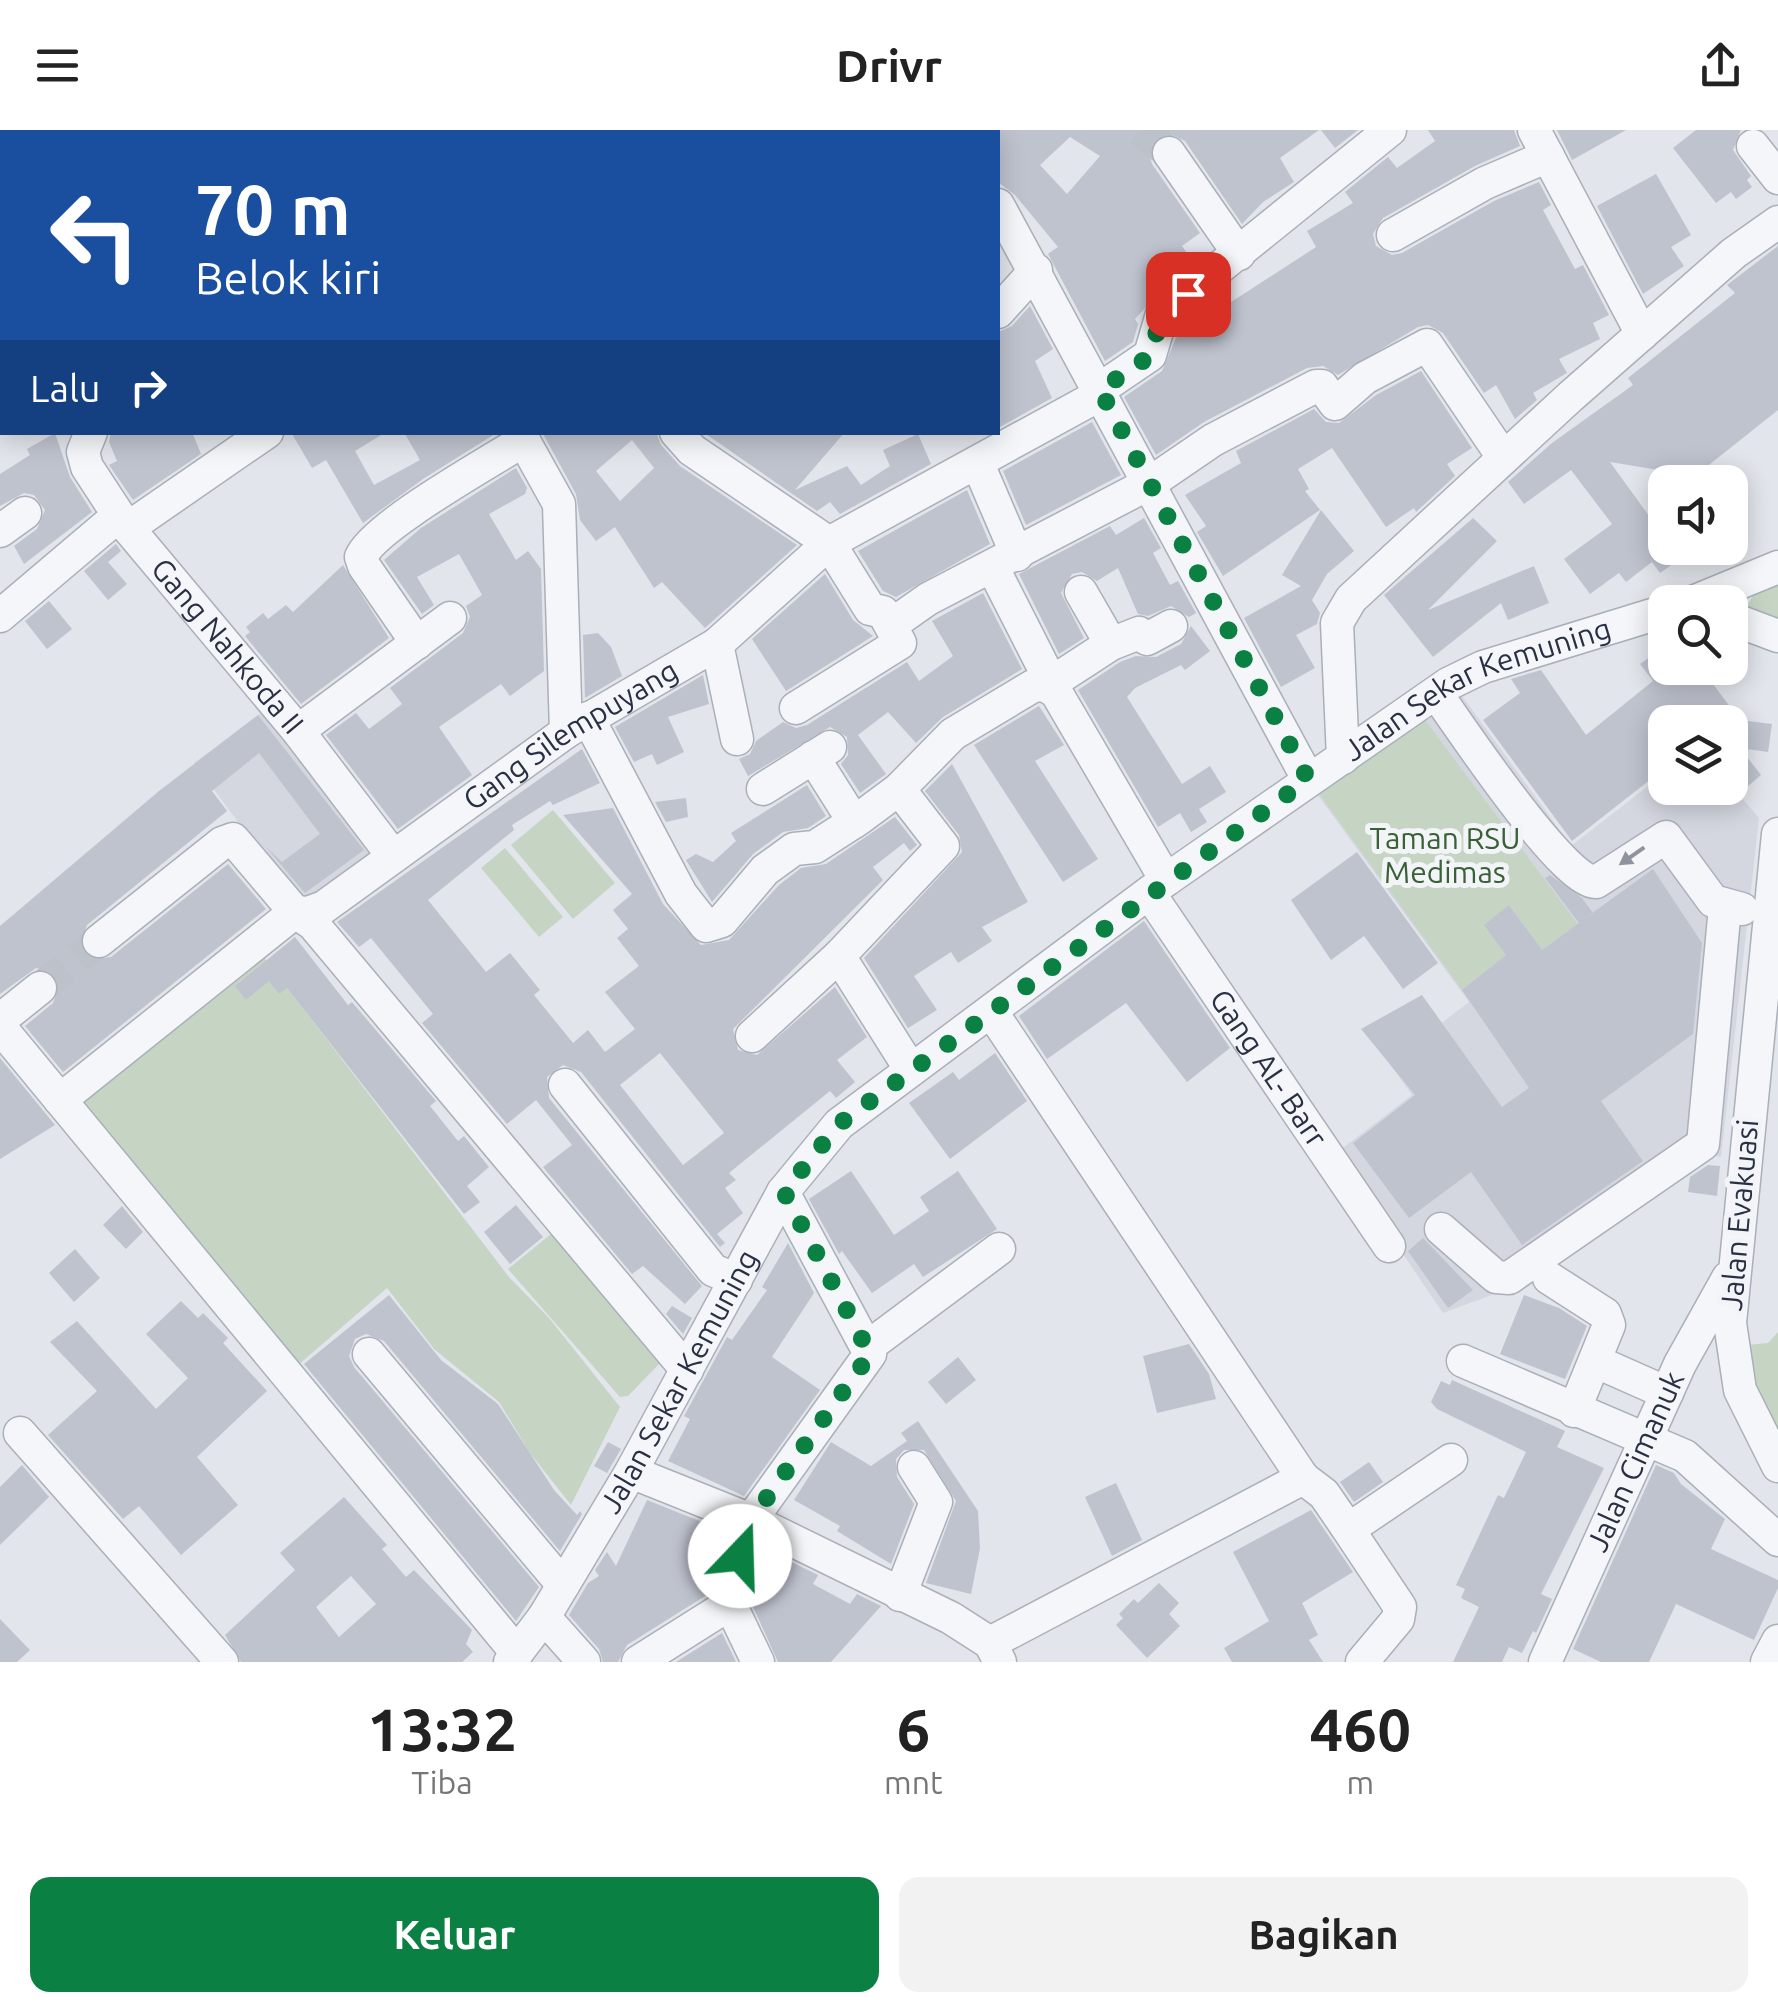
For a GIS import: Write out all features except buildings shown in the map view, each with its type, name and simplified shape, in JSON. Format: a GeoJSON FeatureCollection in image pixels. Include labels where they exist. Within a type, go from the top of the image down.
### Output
{"type":"FeatureCollection","features":[{"type":"Feature","properties":{"kind":"street","name":"Gang Silempuyang"},"geometry":{"type":"LineString","coordinates":[[60,1100],[295,912],[308,913],[324,907],[577,725],[717,644],[829,543],[978,464],[1101,392],[1150,356],[1162,314],[1390,130]]}},
{"type":"Feature","properties":{"kind":"street"},"geometry":{"type":"LineString","coordinates":[[1393,234],[1485,183],[1541,143],[1642,334]]}},
{"type":"Feature","properties":{"kind":"street"},"geometry":{"type":"LineString","coordinates":[[1753,146],[1778,178]]}},
{"type":"Feature","properties":{"kind":"street"},"geometry":{"type":"LineString","coordinates":[[1169,153],[1239,254]]}},
{"type":"Feature","properties":{"kind":"street"},"geometry":{"type":"LineString","coordinates":[[1000,209],[1308,779]]}},
{"type":"Feature","properties":{"kind":"street"},"geometry":{"type":"LineString","coordinates":[[1343,758],[1337,623],[1342,610],[1503,457],[1734,253],[1778,222]]}},
{"type":"Feature","properties":{"kind":"street"},"geometry":{"type":"LineString","coordinates":[[1000,310],[1036,270]]}},
{"type":"Feature","properties":{"kind":"street"},"geometry":{"type":"LineString","coordinates":[[891,625],[928,599],[1150,483],[1214,440],[1316,386],[1322,386],[1335,404],[1365,378],[1427,345],[1503,457]]}},
{"type":"Feature","properties":{"kind":"street","name":"Gang Nahkoda II"},"geometry":{"type":"LineString","coordinates":[[89,435],[84,442],[87,468],[123,522],[298,731],[393,856]]}},
{"type":"Feature","properties":{"kind":"street"},"geometry":{"type":"LineString","coordinates":[[0,616],[123,522],[262,435]]}},
{"type":"Feature","properties":{"kind":"street"},"geometry":{"type":"LineString","coordinates":[[679,435],[692,450],[829,543],[870,609],[883,612],[900,643],[796,708]]}},
{"type":"Feature","properties":{"kind":"street"},"geometry":{"type":"LineString","coordinates":[[417,643],[360,557],[392,525],[522,436],[559,504],[577,725],[680,894],[706,926],[722,922],[765,870],[794,849],[816,847],[854,822],[899,789],[953,734],[982,715],[1033,686],[1054,687],[1111,644],[1139,633],[1146,639],[1171,626]]}},
{"type":"Feature","properties":{"kind":"street","name":"Gang AL- Barr"},"geometry":{"type":"LineString","coordinates":[[978,464],[1005,562],[1054,687],[1157,886],[1389,1246]]}},
{"type":"Feature","properties":{"kind":"street"},"geometry":{"type":"LineString","coordinates":[[1734,585],[1778,566]]}},
{"type":"Feature","properties":{"kind":"street"},"geometry":{"type":"LineString","coordinates":[[1082,592],[1111,644]]}},
{"type":"Feature","properties":{"kind":"street","name":"Jalan Sekar Kemuning"},"geometry":{"type":"LineString","coordinates":[[514,1657],[544,1617],[631,1472],[784,1192],[839,1124],[1157,886],[1436,693],[1484,667],[1648,617]]}},
{"type":"Feature","properties":{"kind":"street"},"geometry":{"type":"LineString","coordinates":[[298,731],[450,618]]}},
{"type":"Feature","properties":{"kind":"street"},"geometry":{"type":"LineString","coordinates":[[1748,625],[1778,636]]}},
{"type":"Feature","properties":{"kind":"street"},"geometry":{"type":"LineString","coordinates":[[717,644],[738,739]]}},
{"type":"Feature","properties":{"kind":"street"},"geometry":{"type":"LineString","coordinates":[[1436,693],[1532,823],[1579,877],[1596,882],[1666,838],[1713,901],[1724,907],[1769,910]]}},
{"type":"Feature","properties":{"kind":"street"},"geometry":{"type":"LineString","coordinates":[[763,788],[821,752],[854,822]]}},
{"type":"Feature","properties":{"kind":"street"},"geometry":{"type":"LineString","coordinates":[[752,1036],[839,956],[942,846],[899,789]]}},
{"type":"Feature","properties":{"kind":"street","name":"Jalan Evakuasi"},"geometry":{"type":"LineString","coordinates":[[1778,834],[1769,910],[1764,1088],[1748,1136],[1730,1323],[1736,1373],[1752,1421],[1778,1466]]}},
{"type":"Feature","properties":{"kind":"street"},"geometry":{"type":"LineString","coordinates":[[99,940],[222,842],[233,840],[295,912],[312,924],[686,1370]]}},
{"type":"Feature","properties":{"kind":"street"},"geometry":{"type":"LineString","coordinates":[[1703,1144],[1724,907]]}},
{"type":"Feature","properties":{"kind":"street"},"geometry":{"type":"LineString","coordinates":[[839,956],[912,1070]]}},
{"type":"Feature","properties":{"kind":"street"},"geometry":{"type":"LineString","coordinates":[[0,1020],[40,988]]}},
{"type":"Feature","properties":{"kind":"street"},"geometry":{"type":"LineString","coordinates":[[991,1011],[1303,1478],[1324,1494],[1400,1607],[1398,1619],[1362,1662]]}},
{"type":"Feature","properties":{"kind":"street"},"geometry":{"type":"LineString","coordinates":[[0,1028],[514,1657]]}},
{"type":"Feature","properties":{"kind":"street"},"geometry":{"type":"LineString","coordinates":[[565,1084],[714,1270],[736,1280]]}},
{"type":"Feature","properties":{"kind":"street"},"geometry":{"type":"LineString","coordinates":[[1441,1229],[1496,1277],[1509,1278],[1703,1144],[1748,1136]]}},
{"type":"Feature","properties":{"kind":"street"},"geometry":{"type":"LineString","coordinates":[[758,1662],[730,1604],[751,1520],[867,1361],[869,1346],[784,1192]]}},
{"type":"Feature","properties":{"kind":"street"},"geometry":{"type":"LineString","coordinates":[[869,1346],[999,1249]]}},
{"type":"Feature","properties":{"kind":"street","name":"Jalan Cimanuk"},"geometry":{"type":"LineString","coordinates":[[1550,1660],[1667,1393],[1735,1264]]}},
{"type":"Feature","properties":{"kind":"street"},"geometry":{"type":"LineString","coordinates":[[1549,1278],[1605,1314],[1609,1325],[1574,1412]]}},
{"type":"Feature","properties":{"kind":"street"},"geometry":{"type":"LineString","coordinates":[[369,1354],[563,1585]]}},
{"type":"Feature","properties":{"kind":"street"},"geometry":{"type":"LineString","coordinates":[[1463,1361],[1574,1412],[1685,1456],[1778,1540]]}},
{"type":"Feature","properties":{"kind":"street"},"geometry":{"type":"LineString","coordinates":[[1596,1362],[1667,1393]]}},
{"type":"Feature","properties":{"kind":"street"},"geometry":{"type":"LineString","coordinates":[[20,1433],[222,1662]]}},
{"type":"Feature","properties":{"kind":"street"},"geometry":{"type":"LineString","coordinates":[[1346,1526],[1359,1525],[1451,1460]]}},
{"type":"Feature","properties":{"kind":"street"},"geometry":{"type":"LineString","coordinates":[[900,1595],[936,1502],[914,1468]]}},
{"type":"Feature","properties":{"kind":"street"},"geometry":{"type":"LineString","coordinates":[[631,1472],[751,1520],[952,1618],[995,1652],[1303,1478]]}},
{"type":"Feature","properties":{"kind":"street"},"geometry":{"type":"LineString","coordinates":[[638,1662],[730,1604]]}},
{"type":"Feature","properties":{"kind":"street"},"geometry":{"type":"LineString","coordinates":[[544,1617],[584,1662]]}},
{"type":"Feature","properties":{"kind":"street"},"geometry":{"type":"LineString","coordinates":[[1766,1662],[1778,1641]]}},
{"type":"Feature","properties":{"kind":"shaded area"},"geometry":{"type":"Polygon","coordinates":[[[1455,686],[1571,846],[1648,786],[1648,805],[1748,805],[1759,818],[1721,1157],[1700,1153],[1500,1292],[1443,1313],[1335,1154],[1412,1095],[1389,1063],[1469,1002],[1309,783],[1455,686]]]}},
{"type":"Feature","properties":{"kind":"shaded area"},"geometry":{"type":"Polygon","coordinates":[[[273,704],[383,851],[305,911],[194,763],[273,704]]]}},
{"type":"Feature","properties":{"kind":"green space"},"geometry":{"type":"Polygon","coordinates":[[[1778,579],[1778,622],[1750,612],[1748,604],[1755,592],[1778,579]]]}},
{"type":"Feature","properties":{"kind":"green space","name":"Taman RSU Medimas"},"geometry":{"type":"Polygon","coordinates":[[[1419,712],[1578,924],[1525,962],[1510,940],[1526,928],[1510,906],[1506,955],[1462,990],[1311,783],[1419,712]]]}},
{"type":"Feature","properties":{"kind":"green space"},"geometry":{"type":"Polygon","coordinates":[[[553,810],[615,883],[573,919],[511,845],[553,810]]]}},
{"type":"Feature","properties":{"kind":"green space"},"geometry":{"type":"Polygon","coordinates":[[[505,848],[563,917],[539,937],[481,868],[505,848]]]}},
{"type":"Feature","properties":{"kind":"green space"},"geometry":{"type":"Polygon","coordinates":[[[262,955],[509,1277],[549,1318],[620,1407],[571,1505],[530,1453],[499,1402],[434,1349],[387,1288],[297,1366],[71,1100],[262,955]]]}},
{"type":"Feature","properties":{"kind":"green space"},"geometry":{"type":"Polygon","coordinates":[[[551,1234],[660,1363],[628,1396],[620,1397],[508,1269],[551,1234]]]}},
{"type":"Feature","properties":{"kind":"green space"},"geometry":{"type":"Polygon","coordinates":[[[1778,1332],[1778,1433],[1756,1385],[1747,1345],[1768,1343],[1778,1332]]]}},
{"type":"Feature","properties":{"kind":"tunnel"},"geometry":{"type":"LineString","coordinates":[[1140,130],[1169,153]]}},
{"type":"Feature","properties":{"kind":"tunnel"},"geometry":{"type":"LineString","coordinates":[[40,988],[99,941]]}},
{"type":"Feature","properties":{"kind":"route"},"geometry":{"type":"LineString","coordinates":[[740,1556],[751,1520],[870,1354],[784,1192],[839,1124],[1308,779],[1100,390],[1150,356],[1155,347],[1156,324],[1162,314],[1188,294]]}}]}
